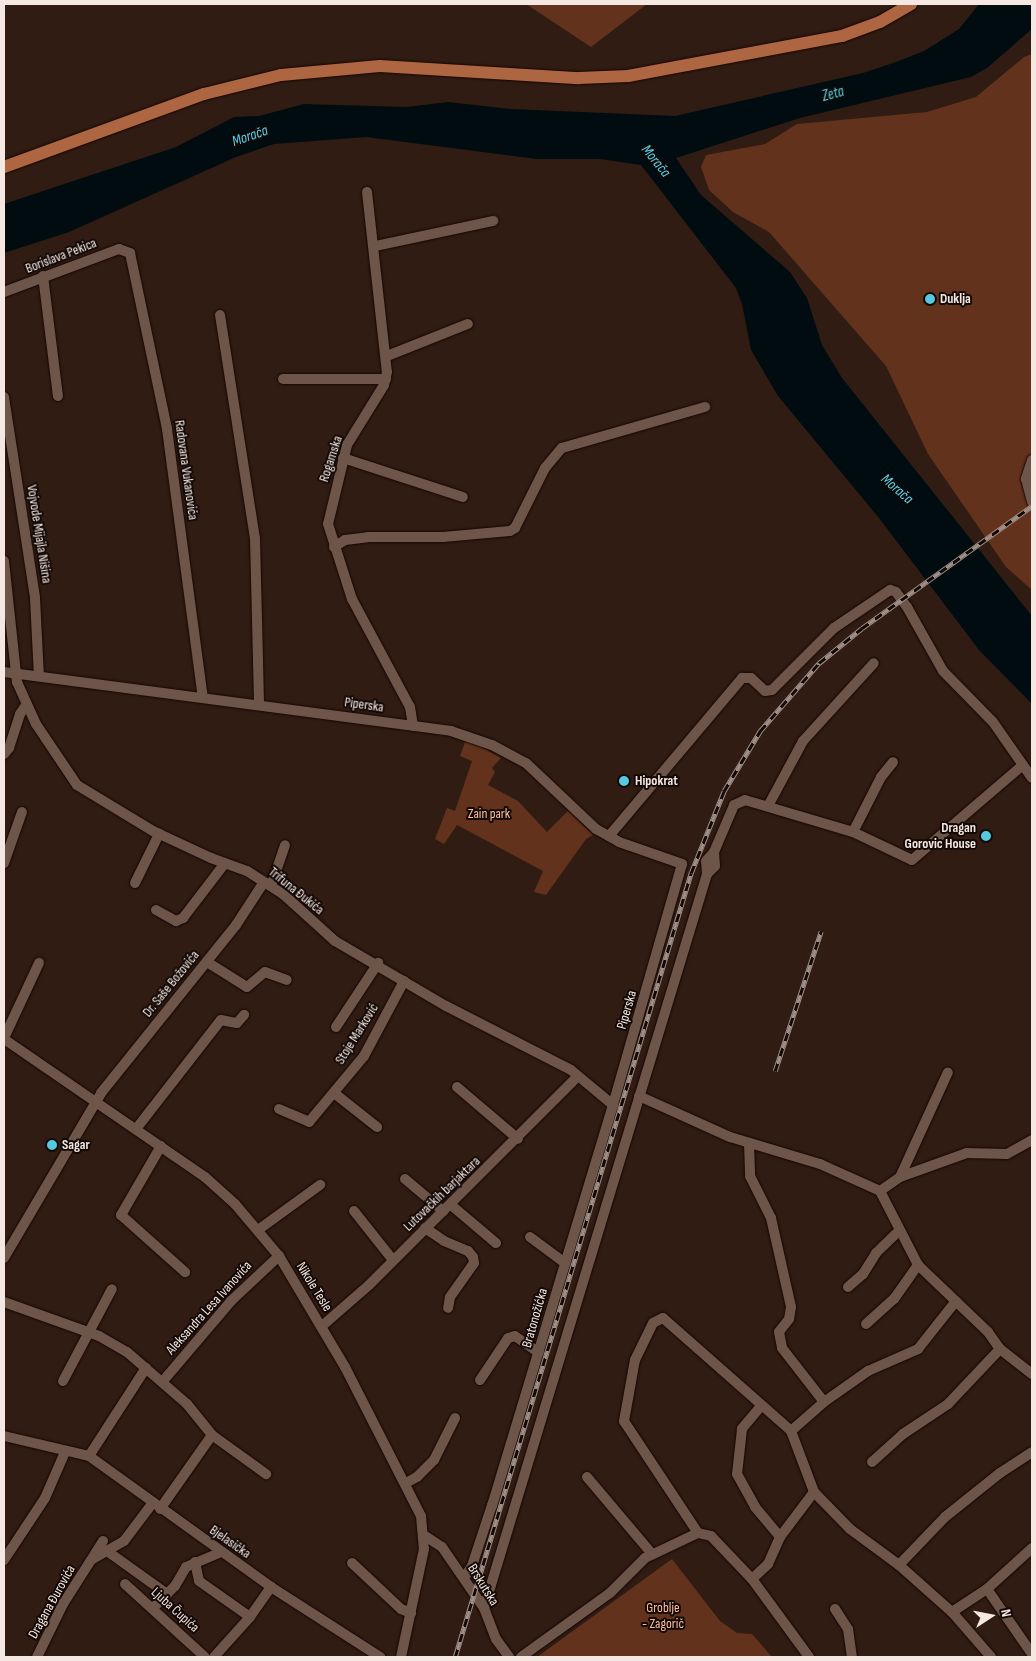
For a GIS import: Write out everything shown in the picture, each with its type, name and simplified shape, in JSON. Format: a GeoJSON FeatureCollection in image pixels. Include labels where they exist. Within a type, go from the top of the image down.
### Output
{"type":"FeatureCollection","features":[{"type":"Feature","properties":{"kind":"main road"},"geometry":{"type":"LineString","coordinates":[[4,167],[207,93],[281,75],[331,68],[388,66],[580,78],[628,76],[842,36],[880,22],[911,4]]}},
{"type":"Feature","properties":{"kind":"street","name":"Rogamska"},"geometry":{"type":"LineString","coordinates":[[366,192],[375,246],[387,356],[386,379],[343,458],[328,520],[334,547],[352,599],[410,706],[413,726]]}},
{"type":"Feature","properties":{"kind":"street"},"geometry":{"type":"LineString","coordinates":[[375,246],[493,221]]}},
{"type":"Feature","properties":{"kind":"street","name":"Borislava Pekica"},"geometry":{"type":"LineString","coordinates":[[4,292],[119,249],[128,250]]}},
{"type":"Feature","properties":{"kind":"street","name":"Radovana Vukanovića"},"geometry":{"type":"LineString","coordinates":[[128,250],[167,429],[203,698]]}},
{"type":"Feature","properties":{"kind":"street"},"geometry":{"type":"LineString","coordinates":[[43,276],[58,396]]}},
{"type":"Feature","properties":{"kind":"street"},"geometry":{"type":"LineString","coordinates":[[220,315],[255,538],[259,704]]}},
{"type":"Feature","properties":{"kind":"street"},"geometry":{"type":"LineString","coordinates":[[387,356],[468,324]]}},
{"type":"Feature","properties":{"kind":"street"},"geometry":{"type":"LineString","coordinates":[[283,379],[386,379]]}},
{"type":"Feature","properties":{"kind":"street","name":"Vojvode Mijajla Nišina"},"geometry":{"type":"LineString","coordinates":[[4,397],[35,598],[39,676]]}},
{"type":"Feature","properties":{"kind":"street"},"geometry":{"type":"LineString","coordinates":[[334,547],[345,540],[360,537],[442,537],[510,531],[515,528],[545,468],[562,448],[705,406]]}},
{"type":"Feature","properties":{"kind":"street"},"geometry":{"type":"LineString","coordinates":[[343,458],[463,497]]}},
{"type":"Feature","properties":{"kind":"street"},"geometry":{"type":"LineString","coordinates":[[1032,460],[1026,478],[1032,502]]}},
{"type":"Feature","properties":{"kind":"street","name":"Trifuna Đukića"},"geometry":{"type":"LineString","coordinates":[[4,561],[12,611],[16,673],[26,704],[77,785],[160,834],[247,871],[267,884],[335,941],[378,963],[446,1006],[570,1070],[577,1077]]}},
{"type":"Feature","properties":{"kind":"street"},"geometry":{"type":"LineString","coordinates":[[609,836],[742,678],[751,678],[765,691],[772,690],[834,628],[890,590],[896,592],[907,607],[943,671],[993,722],[1015,749],[1032,778]]}},
{"type":"Feature","properties":{"kind":"street"},"geometry":{"type":"LineString","coordinates":[[768,806],[803,741],[874,663]]}},
{"type":"Feature","properties":{"kind":"street","name":"Piperska"},"geometry":{"type":"LineString","coordinates":[[4,672],[259,704],[462,734],[526,763],[596,830],[684,865],[613,1105]]}},
{"type":"Feature","properties":{"kind":"street"},"geometry":{"type":"LineString","coordinates":[[4,754],[10,748],[26,704]]}},
{"type":"Feature","properties":{"kind":"street"},"geometry":{"type":"LineString","coordinates":[[853,832],[881,777],[893,762]]}},
{"type":"Feature","properties":{"kind":"street"},"geometry":{"type":"LineString","coordinates":[[484,1608],[707,874],[715,866],[714,852],[729,813],[738,802],[745,800],[853,832],[912,860],[1023,765]]}},
{"type":"Feature","properties":{"kind":"street"},"geometry":{"type":"LineString","coordinates":[[4,863],[22,812]]}},
{"type":"Feature","properties":{"kind":"street"},"geometry":{"type":"LineString","coordinates":[[135,883],[160,834]]}},
{"type":"Feature","properties":{"kind":"street","name":"Dr. Saše Božovića"},"geometry":{"type":"LineString","coordinates":[[4,1258],[96,1101],[267,884],[286,845]]}},
{"type":"Feature","properties":{"kind":"street"},"geometry":{"type":"LineString","coordinates":[[156,910],[176,921],[182,918],[225,863]]}},
{"type":"Feature","properties":{"kind":"street"},"geometry":{"type":"LineString","coordinates":[[207,962],[247,987],[264,972],[287,980]]}},
{"type":"Feature","properties":{"kind":"street"},"geometry":{"type":"LineString","coordinates":[[4,1039],[40,963]]}},
{"type":"Feature","properties":{"kind":"street"},"geometry":{"type":"LineString","coordinates":[[336,1027],[378,963]]}},
{"type":"Feature","properties":{"kind":"street","name":"Stoje Marković"},"geometry":{"type":"LineString","coordinates":[[279,1109],[309,1122],[364,1056],[404,981]]}},
{"type":"Feature","properties":{"kind":"street"},"geometry":{"type":"LineString","coordinates":[[136,1128],[221,1020],[237,1023],[244,1014]]}},
{"type":"Feature","properties":{"kind":"street","name":"Nikole Tesle"},"geometry":{"type":"LineString","coordinates":[[4,1039],[136,1128],[220,1189],[279,1256],[322,1326],[406,1483],[421,1516],[425,1536],[402,1657]]}},
{"type":"Feature","properties":{"kind":"street"},"geometry":{"type":"LineString","coordinates":[[900,1177],[948,1072]]}},
{"type":"Feature","properties":{"kind":"street"},"geometry":{"type":"LineString","coordinates":[[577,1077],[613,1105]]}},
{"type":"Feature","properties":{"kind":"street","name":"Lutovačkih barjaktara"},"geometry":{"type":"LineString","coordinates":[[322,1326],[369,1286],[392,1260],[518,1139],[577,1077]]}},
{"type":"Feature","properties":{"kind":"street"},"geometry":{"type":"LineString","coordinates":[[457,1087],[518,1139]]}},
{"type":"Feature","properties":{"kind":"street"},"geometry":{"type":"LineString","coordinates":[[334,1093],[377,1127]]}},
{"type":"Feature","properties":{"kind":"street"},"geometry":{"type":"LineString","coordinates":[[639,1096],[750,1143],[820,1164],[880,1191],[918,1265],[956,1300],[1000,1348],[1032,1374]]}},
{"type":"Feature","properties":{"kind":"street","name":"Bratonožićka"},"geometry":{"type":"LineString","coordinates":[[464,1578],[472,1566],[613,1105]]}},
{"type":"Feature","properties":{"kind":"street"},"geometry":{"type":"LineString","coordinates":[[880,1191],[900,1177],[967,1154],[1007,1154],[1032,1140]]}},
{"type":"Feature","properties":{"kind":"street"},"geometry":{"type":"LineString","coordinates":[[750,1143],[750,1176],[771,1218],[791,1308],[790,1319],[779,1332],[782,1348],[824,1402]]}},
{"type":"Feature","properties":{"kind":"street"},"geometry":{"type":"LineString","coordinates":[[161,1146],[121,1215],[185,1272]]}},
{"type":"Feature","properties":{"kind":"street"},"geometry":{"type":"LineString","coordinates":[[405,1179],[496,1243]]}},
{"type":"Feature","properties":{"kind":"street"},"geometry":{"type":"LineString","coordinates":[[258,1230],[320,1185]]}},
{"type":"Feature","properties":{"kind":"street"},"geometry":{"type":"LineString","coordinates":[[354,1211],[392,1260]]}},
{"type":"Feature","properties":{"kind":"street"},"geometry":{"type":"LineString","coordinates":[[425,1228],[444,1241],[468,1251],[473,1257],[474,1263],[450,1297],[448,1308]]}},
{"type":"Feature","properties":{"kind":"street"},"geometry":{"type":"LineString","coordinates":[[848,1287],[863,1274],[876,1253],[899,1230]]}},
{"type":"Feature","properties":{"kind":"street"},"geometry":{"type":"LineString","coordinates":[[530,1237],[565,1263]]}},
{"type":"Feature","properties":{"kind":"street","name":"Aleksandra Lesa Ivanovića"},"geometry":{"type":"LineString","coordinates":[[163,1381],[231,1301],[279,1256]]}},
{"type":"Feature","properties":{"kind":"street"},"geometry":{"type":"LineString","coordinates":[[866,1324],[894,1299],[918,1265]]}},
{"type":"Feature","properties":{"kind":"street"},"geometry":{"type":"LineString","coordinates":[[63,1381],[112,1289]]}},
{"type":"Feature","properties":{"kind":"street"},"geometry":{"type":"LineString","coordinates":[[791,1431],[824,1402],[868,1370],[918,1348],[956,1300]]}},
{"type":"Feature","properties":{"kind":"street"},"geometry":{"type":"LineString","coordinates":[[4,1302],[90,1332],[127,1352],[163,1381],[187,1404],[212,1435],[266,1474]]}},
{"type":"Feature","properties":{"kind":"street"},"geometry":{"type":"LineString","coordinates":[[698,1533],[624,1421],[631,1394],[631,1372],[653,1323],[663,1318],[670,1322],[761,1406],[791,1431],[814,1492],[850,1529],[899,1565],[952,1612],[991,1657]]}},
{"type":"Feature","properties":{"kind":"street"},"geometry":{"type":"LineString","coordinates":[[480,1380],[508,1338],[514,1336],[539,1352]]}},
{"type":"Feature","properties":{"kind":"street"},"geometry":{"type":"LineString","coordinates":[[872,1462],[903,1434],[948,1404],[1000,1348]]}},
{"type":"Feature","properties":{"kind":"street"},"geometry":{"type":"LineString","coordinates":[[89,1456],[146,1368]]}},
{"type":"Feature","properties":{"kind":"street"},"geometry":{"type":"LineString","coordinates":[[761,1406],[742,1428],[737,1474],[755,1507],[780,1537]]}},
{"type":"Feature","properties":{"kind":"street"},"geometry":{"type":"LineString","coordinates":[[406,1483],[417,1477],[434,1460],[455,1418]]}},
{"type":"Feature","properties":{"kind":"street","name":"Dragana Đurovića"},"geometry":{"type":"LineString","coordinates":[[37,1657],[63,1604],[91,1560],[105,1546],[124,1541],[156,1506],[212,1435]]}},
{"type":"Feature","properties":{"kind":"street","name":"Bjelasička"},"geometry":{"type":"LineString","coordinates":[[4,1436],[65,1452],[89,1456],[271,1587],[380,1657]]}},
{"type":"Feature","properties":{"kind":"street"},"geometry":{"type":"LineString","coordinates":[[4,1560],[45,1498],[65,1452]]}},
{"type":"Feature","properties":{"kind":"street"},"geometry":{"type":"LineString","coordinates":[[899,1565],[945,1517],[1032,1452]]}},
{"type":"Feature","properties":{"kind":"street"},"geometry":{"type":"LineString","coordinates":[[587,1477],[652,1554]]}},
{"type":"Feature","properties":{"kind":"street"},"geometry":{"type":"LineString","coordinates":[[752,1579],[768,1564],[780,1537],[814,1492]]}},
{"type":"Feature","properties":{"kind":"street"},"geometry":{"type":"LineString","coordinates":[[521,1657],[577,1619],[610,1593],[637,1564],[652,1554],[698,1533],[710,1536],[752,1579],[809,1657]]}},
{"type":"Feature","properties":{"kind":"street","name":"Brskutska"},"geometry":{"type":"LineString","coordinates":[[425,1536],[439,1543],[464,1578],[484,1608],[496,1639],[509,1657]]}},
{"type":"Feature","properties":{"kind":"street"},"geometry":{"type":"LineString","coordinates":[[105,1546],[167,1594]]}},
{"type":"Feature","properties":{"kind":"street"},"geometry":{"type":"LineString","coordinates":[[952,1612],[987,1589],[1032,1548]]}},
{"type":"Feature","properties":{"kind":"street"},"geometry":{"type":"LineString","coordinates":[[153,1608],[167,1594],[186,1568],[195,1562],[222,1552]]}},
{"type":"Feature","properties":{"kind":"street"},"geometry":{"type":"LineString","coordinates":[[195,1562],[199,1581],[250,1617]]}},
{"type":"Feature","properties":{"kind":"street"},"geometry":{"type":"LineString","coordinates":[[352,1563],[401,1609],[411,1613]]}},
{"type":"Feature","properties":{"kind":"street","name":"Ljuba Čupića"},"geometry":{"type":"LineString","coordinates":[[125,1584],[205,1657]]}},
{"type":"Feature","properties":{"kind":"street"},"geometry":{"type":"LineString","coordinates":[[214,1657],[250,1617],[271,1587]]}},
{"type":"Feature","properties":{"kind":"street"},"geometry":{"type":"LineString","coordinates":[[987,1589],[1032,1654]]}},
{"type":"Feature","properties":{"kind":"street"},"geometry":{"type":"LineString","coordinates":[[834,1609],[848,1629],[852,1657]]}},
{"type":"Feature","properties":{"kind":"green space"},"geometry":{"type":"Polygon","coordinates":[[[526,4],[647,4],[591,47],[526,4]]]}},
{"type":"Feature","properties":{"kind":"green space","name":"Duklja"},"geometry":{"type":"Polygon","coordinates":[[[1032,54],[1032,590],[1006,567],[928,454],[886,366],[769,232],[733,212],[709,190],[701,167],[706,155],[765,144],[797,124],[927,112],[976,97],[1024,57],[1032,54]]]}},
{"type":"Feature","properties":{"kind":"green space","name":"Zain park"},"geometry":{"type":"Polygon","coordinates":[[[466,739],[501,758],[492,768],[495,772],[488,785],[518,801],[547,832],[568,811],[593,835],[586,839],[546,895],[534,892],[543,871],[457,825],[444,844],[435,839],[447,808],[455,811],[472,761],[460,756],[466,739]]]}},
{"type":"Feature","properties":{"kind":"green space","name":"Groblje - Zagorič"},"geometry":{"type":"Polygon","coordinates":[[[672,1559],[720,1621],[737,1633],[752,1634],[772,1657],[537,1657],[672,1559]]]}},
{"type":"Feature","properties":{"kind":"water"},"geometry":{"type":"Polygon","coordinates":[[[979,4],[1032,4],[1032,29],[987,68],[971,77],[800,118],[676,158],[701,195],[790,272],[807,298],[822,345],[842,378],[1032,616],[1032,704],[979,650],[879,518],[778,396],[751,350],[742,304],[736,288],[641,165],[600,159],[537,159],[366,137],[274,144],[236,157],[69,232],[4,253],[4,204],[176,147],[234,117],[259,116],[304,104],[407,107],[448,102],[511,109],[675,116],[863,73],[896,62],[924,51],[959,29],[979,4]]]}},
{"type":"Feature","properties":{"kind":"railway"},"geometry":{"type":"LineString","coordinates":[[455,1657],[691,873],[724,791],[760,731],[819,663],[862,628],[1032,506]]}},
{"type":"Feature","properties":{"kind":"railway"},"geometry":{"type":"LineString","coordinates":[[775,1071],[821,931]]}},
{"type":"Feature","properties":{"kind":"place","name":"Duklja"},"geometry":{"type":"Point","coordinates":[930,299]}},
{"type":"Feature","properties":{"kind":"place","name":"Hipokrat"},"geometry":{"type":"Point","coordinates":[624,781]}},
{"type":"Feature","properties":{"kind":"place","name":"Dragan Gorovic House"},"geometry":{"type":"Point","coordinates":[986,836]}},
{"type":"Feature","properties":{"kind":"place","name":"Sagar"},"geometry":{"type":"Point","coordinates":[52,1145]}},
{"type":"Feature","properties":{"kind":"water label","name":"Zeta"},"geometry":{"type":"Point","coordinates":[833,94]}},
{"type":"Feature","properties":{"kind":"water label","name":"Morača"},"geometry":{"type":"Point","coordinates":[250,136]}},
{"type":"Feature","properties":{"kind":"water label","name":"Morača"},"geometry":{"type":"Point","coordinates":[656,161]}},
{"type":"Feature","properties":{"kind":"water label","name":"Morača"},"geometry":{"type":"Point","coordinates":[897,489]}}]}
